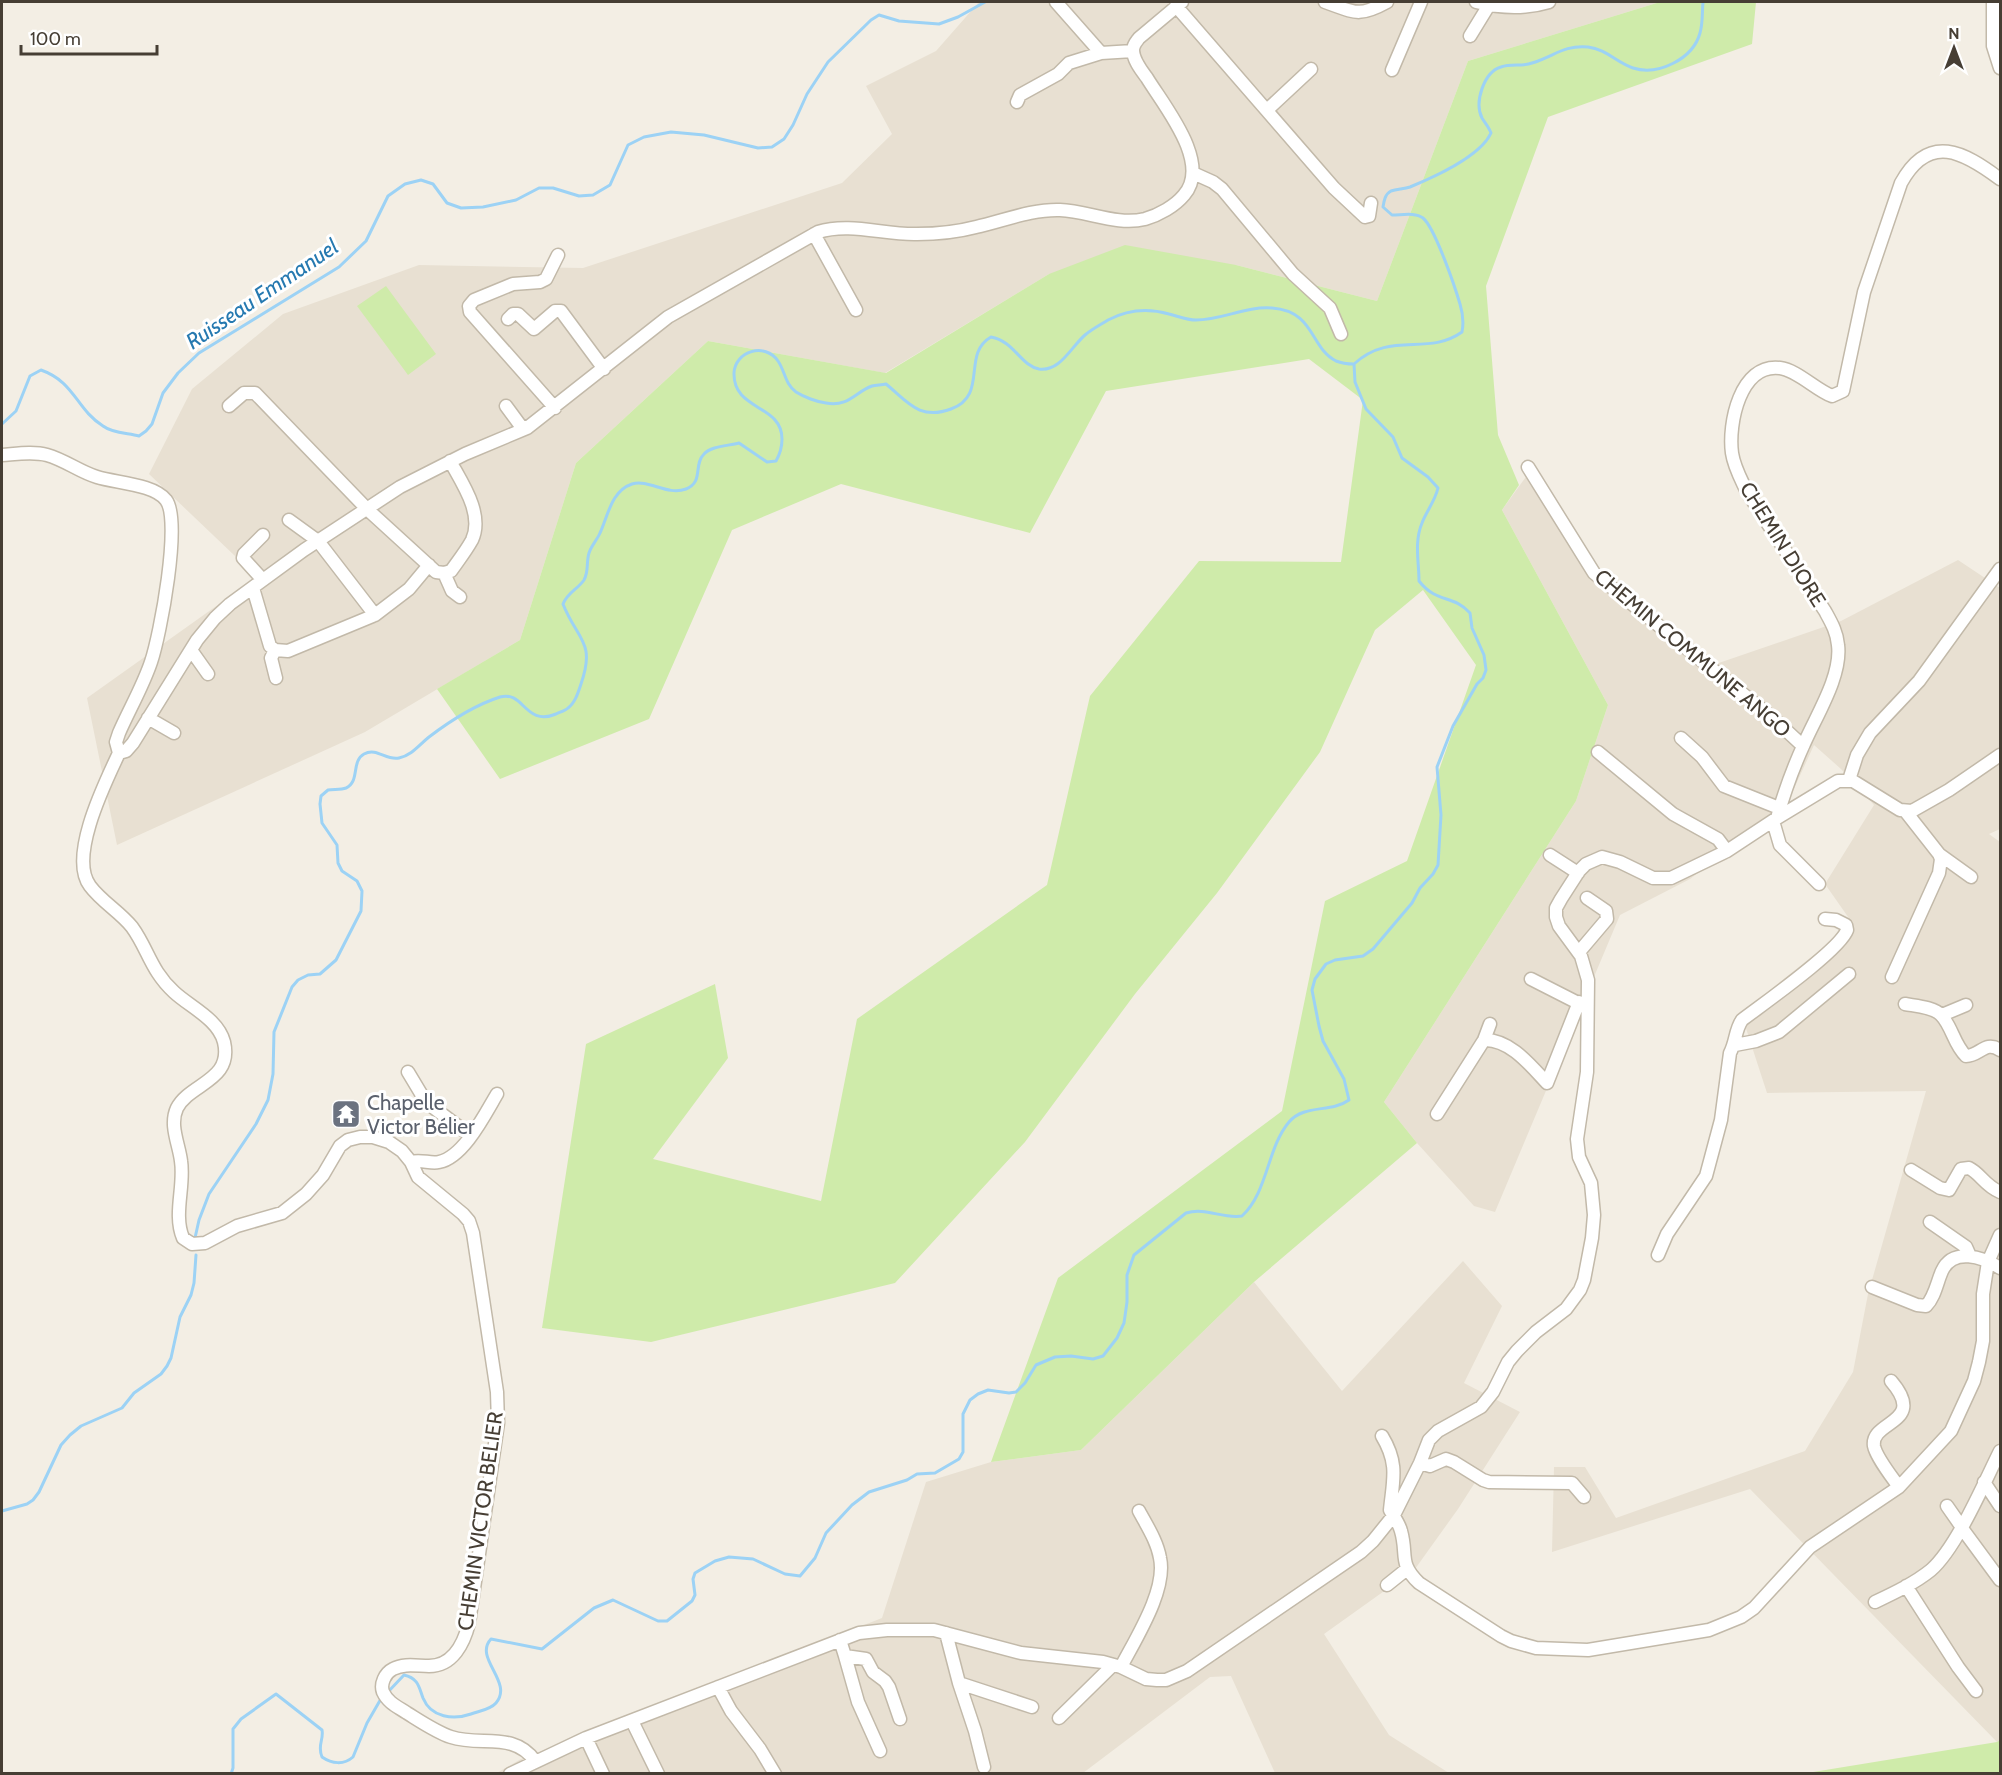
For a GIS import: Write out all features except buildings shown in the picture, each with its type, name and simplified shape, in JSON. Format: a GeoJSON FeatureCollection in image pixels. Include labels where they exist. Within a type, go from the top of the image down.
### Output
{"type":"FeatureCollection","features":[{"type":"Feature","properties":{"kind":"street"},"geometry":{"type":"LineString","coordinates":[[1056,2],[1101,53]]}},
{"type":"Feature","properties":{"kind":"street"},"geometry":{"type":"LineString","coordinates":[[1325,2],[1363,12],[1386,2]]}},
{"type":"Feature","properties":{"kind":"street"},"geometry":{"type":"LineString","coordinates":[[1392,70],[1421,2]]}},
{"type":"Feature","properties":{"kind":"street"},"geometry":{"type":"LineString","coordinates":[[1470,36],[1482,3],[1537,5],[1549,2]]}},
{"type":"Feature","properties":{"kind":"street"},"geometry":{"type":"LineString","coordinates":[[1993,2],[1993,45],[2001,68]]}},
{"type":"Feature","properties":{"kind":"street"},"geometry":{"type":"LineString","coordinates":[[2,455],[32,453],[46,455],[98,478],[141,487],[158,494],[171,508],[173,528],[157,639],[150,663],[116,742],[119,753],[126,751],[133,743],[191,650],[215,618],[258,584],[400,487],[527,428],[668,317],[814,234],[835,228],[915,234],[942,232],[972,228],[1049,210],[1063,210],[1119,220],[1145,219],[1171,207],[1185,194],[1193,173],[1192,159],[1182,133],[1139,66],[1133,51],[1134,44],[1139,38],[1179,4],[1335,188],[1365,217],[1368,216],[1371,203]]}},
{"type":"Feature","properties":{"kind":"street"},"geometry":{"type":"LineString","coordinates":[[1017,102],[1020,95],[1058,74],[1069,63],[1101,53],[1133,51]]}},
{"type":"Feature","properties":{"kind":"street"},"geometry":{"type":"LineString","coordinates":[[1267,110],[1311,69]]}},
{"type":"Feature","properties":{"kind":"street","name":"CHEMIN DIORE"},"geometry":{"type":"LineString","coordinates":[[1776,816],[1803,746],[1832,682],[1838,664],[1839,646],[1826,611],[1747,492],[1737,471],[1732,454],[1731,437],[1737,401],[1756,375],[1772,368],[1786,370],[1832,396],[1843,392],[1864,292],[1901,183],[1908,170],[1920,159],[1937,152],[1957,153],[1975,160],[2001,179]]}},
{"type":"Feature","properties":{"kind":"street"},"geometry":{"type":"LineString","coordinates":[[1193,173],[1222,189],[1293,274],[1330,308],[1341,334]]}},
{"type":"Feature","properties":{"kind":"street"},"geometry":{"type":"LineString","coordinates":[[814,234],[856,310]]}},
{"type":"Feature","properties":{"kind":"street"},"geometry":{"type":"LineString","coordinates":[[555,408],[470,312],[469,306],[474,300],[513,284],[540,282],[546,279],[558,255]]}},
{"type":"Feature","properties":{"kind":"street"},"geometry":{"type":"LineString","coordinates":[[508,319],[513,314],[518,314],[534,329],[555,310],[561,311],[604,369]]}},
{"type":"Feature","properties":{"kind":"street"},"geometry":{"type":"LineString","coordinates":[[229,406],[244,393],[255,393],[367,509],[436,572],[444,573],[451,571],[471,542],[475,527],[474,511],[450,462]]}},
{"type":"Feature","properties":{"kind":"street"},"geometry":{"type":"LineString","coordinates":[[506,406],[520,425],[527,428]]}},
{"type":"Feature","properties":{"kind":"street","name":"CHEMIN COMMUNE ANGO"},"geometry":{"type":"LineString","coordinates":[[1528,467],[1594,573],[1803,746]]}},
{"type":"Feature","properties":{"kind":"street"},"geometry":{"type":"LineString","coordinates":[[289,519],[318,541],[375,615]]}},
{"type":"Feature","properties":{"kind":"street"},"geometry":{"type":"LineString","coordinates":[[263,535],[244,554],[243,558],[258,584],[267,640],[275,650],[288,651],[375,615],[409,589],[429,565]]}},
{"type":"Feature","properties":{"kind":"street"},"geometry":{"type":"LineString","coordinates":[[1849,780],[1857,755],[1870,733],[1919,681],[2001,569]]}},
{"type":"Feature","properties":{"kind":"street"},"geometry":{"type":"LineString","coordinates":[[444,573],[452,591],[460,597]]}},
{"type":"Feature","properties":{"kind":"street"},"geometry":{"type":"LineString","coordinates":[[191,650],[208,674]]}},
{"type":"Feature","properties":{"kind":"street"},"geometry":{"type":"LineString","coordinates":[[275,650],[271,658],[276,678]]}},
{"type":"Feature","properties":{"kind":"street"},"geometry":{"type":"LineString","coordinates":[[148,718],[174,733]]}},
{"type":"Feature","properties":{"kind":"street"},"geometry":{"type":"LineString","coordinates":[[1681,738],[1702,757],[1724,786],[1776,816]]}},
{"type":"Feature","properties":{"kind":"street"},"geometry":{"type":"LineString","coordinates":[[1598,752],[1673,814],[1718,839],[1727,851]]}},
{"type":"Feature","properties":{"kind":"street","name":"CHEMIN VICTOR BELIER"},"geometry":{"type":"LineString","coordinates":[[119,753],[106,780],[88,831],[83,858],[84,872],[89,884],[134,929],[161,979],[211,1022],[219,1031],[224,1043],[225,1056],[216,1075],[186,1098],[178,1107],[174,1119],[182,1164],[180,1226],[183,1238],[192,1244],[205,1243],[237,1226],[282,1213],[306,1194],[323,1175],[340,1146],[348,1140],[360,1137],[373,1137],[389,1142],[402,1151],[411,1162],[418,1177],[463,1214],[471,1227],[497,1392],[498,1423],[466,1634],[459,1648],[448,1660],[430,1666],[404,1665],[392,1670],[382,1683],[386,1696],[412,1716],[451,1737],[518,1745],[529,1752],[535,1761]]}},
{"type":"Feature","properties":{"kind":"street"},"geometry":{"type":"LineString","coordinates":[[1906,812],[1924,805],[1949,790],[2001,754]]}},
{"type":"Feature","properties":{"kind":"street"},"geometry":{"type":"LineString","coordinates":[[1484,1040],[1506,1046],[1518,1054],[1547,1083],[1583,1005],[1588,980],[1580,952],[1559,926],[1556,908],[1586,864],[1602,857],[1620,862],[1653,878],[1671,878],[1727,851],[1776,816],[1838,781],[1849,780],[1861,785],[1891,806],[1906,812],[1939,854],[1971,877]]}},
{"type":"Feature","properties":{"kind":"street"},"geometry":{"type":"LineString","coordinates":[[1776,816],[1780,845],[1819,884]]}},
{"type":"Feature","properties":{"kind":"street"},"geometry":{"type":"LineString","coordinates":[[1892,977],[1939,873],[1941,859],[1939,854]]}},
{"type":"Feature","properties":{"kind":"street"},"geometry":{"type":"LineString","coordinates":[[1550,855],[1578,873]]}},
{"type":"Feature","properties":{"kind":"street"},"geometry":{"type":"LineString","coordinates":[[1580,952],[1607,918],[1606,911],[1587,898]]}},
{"type":"Feature","properties":{"kind":"street"},"geometry":{"type":"LineString","coordinates":[[1658,1255],[1667,1234],[1706,1176],[1721,1120],[1730,1053],[1735,1045],[1737,1027],[1742,1020],[1843,939],[1847,930],[1846,925],[1836,920],[1825,919]]}},
{"type":"Feature","properties":{"kind":"street"},"geometry":{"type":"LineString","coordinates":[[1735,1045],[1756,1041],[1779,1032],[1849,974]]}},
{"type":"Feature","properties":{"kind":"street"},"geometry":{"type":"LineString","coordinates":[[1531,979],[1583,1005]]}},
{"type":"Feature","properties":{"kind":"street"},"geometry":{"type":"LineString","coordinates":[[1905,1004],[1935,1011],[1942,1015],[1966,1056],[1973,1055],[1988,1046],[2001,1050]]}},
{"type":"Feature","properties":{"kind":"street"},"geometry":{"type":"LineString","coordinates":[[510,1773],[586,1738],[840,1640],[859,1634],[887,1630],[917,1629],[946,1633],[1021,1653],[1064,1657],[1117,1666],[1146,1679],[1167,1680],[1187,1671],[1360,1552],[1394,1515],[1433,1435],[1481,1407],[1493,1392],[1516,1351],[1566,1309],[1580,1290],[1592,1238],[1594,1215],[1591,1183],[1579,1157],[1577,1139],[1587,1072],[1583,1005]]}},
{"type":"Feature","properties":{"kind":"street"},"geometry":{"type":"LineString","coordinates":[[1942,1015],[1966,1005]]}},
{"type":"Feature","properties":{"kind":"street"},"geometry":{"type":"LineString","coordinates":[[1437,1114],[1484,1040],[1490,1023]]}},
{"type":"Feature","properties":{"kind":"street"},"geometry":{"type":"LineString","coordinates":[[408,1072],[426,1102],[471,1136]]}},
{"type":"Feature","properties":{"kind":"street"},"geometry":{"type":"LineString","coordinates":[[411,1162],[417,1160],[442,1161],[458,1150],[471,1136],[497,1094]]}},
{"type":"Feature","properties":{"kind":"street"},"geometry":{"type":"LineString","coordinates":[[1911,1170],[1940,1188],[1949,1190],[1961,1169],[1969,1168],[1990,1188],[2001,1192]]}},
{"type":"Feature","properties":{"kind":"street"},"geometry":{"type":"LineString","coordinates":[[1930,1222],[1966,1247],[1970,1256]]}},
{"type":"Feature","properties":{"kind":"street"},"geometry":{"type":"LineString","coordinates":[[1382,1436],[1394,1462],[1394,1493],[1390,1510],[1401,1530],[1403,1556],[1407,1569],[1419,1583],[1501,1636],[1536,1648],[1588,1650],[1709,1629],[1741,1617],[1767,1596],[1818,1540],[1857,1517],[1899,1487],[1951,1431],[1974,1381],[1983,1341],[1983,1294],[1988,1262],[2001,1235]]}},
{"type":"Feature","properties":{"kind":"street"},"geometry":{"type":"LineString","coordinates":[[1872,1287],[1917,1305],[1926,1306],[1930,1303],[1943,1268],[1953,1258],[1970,1256],[2001,1268]]}},
{"type":"Feature","properties":{"kind":"street"},"geometry":{"type":"LineString","coordinates":[[1891,1381],[1902,1393],[1904,1407],[1901,1413],[1875,1439],[1874,1448],[1899,1487]]}},
{"type":"Feature","properties":{"kind":"street"},"geometry":{"type":"LineString","coordinates":[[1875,1602],[1906,1586],[1940,1561],[1961,1527],[2001,1451]]}},
{"type":"Feature","properties":{"kind":"street"},"geometry":{"type":"LineString","coordinates":[[1420,1463],[1430,1466],[1442,1460],[1450,1460],[1489,1482],[1573,1479],[1584,1497]]}},
{"type":"Feature","properties":{"kind":"street"},"geometry":{"type":"LineString","coordinates":[[1984,1482],[2001,1506]]}},
{"type":"Feature","properties":{"kind":"street"},"geometry":{"type":"LineString","coordinates":[[1947,1506],[2001,1580]]}},
{"type":"Feature","properties":{"kind":"street"},"geometry":{"type":"LineString","coordinates":[[1059,1718],[1117,1666],[1151,1607],[1161,1580],[1161,1560],[1157,1546],[1139,1511]]}},
{"type":"Feature","properties":{"kind":"street"},"geometry":{"type":"LineString","coordinates":[[1388,1585],[1407,1569]]}},
{"type":"Feature","properties":{"kind":"street"},"geometry":{"type":"LineString","coordinates":[[1906,1586],[1976,1691]]}},
{"type":"Feature","properties":{"kind":"street"},"geometry":{"type":"LineString","coordinates":[[946,1633],[984,1767]]}},
{"type":"Feature","properties":{"kind":"street"},"geometry":{"type":"LineString","coordinates":[[840,1640],[858,1702],[880,1751]]}},
{"type":"Feature","properties":{"kind":"street"},"geometry":{"type":"LineString","coordinates":[[845,1656],[866,1659],[875,1675],[885,1681],[891,1690],[900,1719]]}},
{"type":"Feature","properties":{"kind":"street"},"geometry":{"type":"LineString","coordinates":[[959,1683],[1032,1707]]}},
{"type":"Feature","properties":{"kind":"street"},"geometry":{"type":"LineString","coordinates":[[718,1687],[731,1711],[775,1773]]}},
{"type":"Feature","properties":{"kind":"street"},"geometry":{"type":"LineString","coordinates":[[632,1721],[658,1773]]}},
{"type":"Feature","properties":{"kind":"street"},"geometry":{"type":"LineString","coordinates":[[586,1738],[603,1773]]}},
{"type":"Feature","properties":{"kind":"shaded area"},"geometry":{"type":"Polygon","coordinates":[[[979,2],[1660,2],[1468,61],[1377,301],[1236,265],[1049,274],[885,373],[708,341],[576,463],[520,640],[365,732],[117,845],[87,698],[257,577],[149,474],[192,389],[283,314],[419,265],[583,268],[842,183],[892,134],[866,86],[936,51],[979,2]]]}},
{"type":"Feature","properties":{"kind":"shaded area"},"geometry":{"type":"Polygon","coordinates":[[[1533,467],[1599,572],[1710,666],[1841,621],[1958,560],[2000,588],[2000,829],[1989,834],[2000,842],[2000,1740],[1997,1742],[1750,1489],[1552,1552],[1554,1467],[1585,1467],[1616,1518],[1805,1451],[1853,1372],[1868,1294],[1926,1091],[1767,1093],[1741,1013],[1853,924],[1825,884],[1874,805],[1841,769],[1814,745],[1786,806],[1690,879],[1620,915],[1495,1212],[1474,1206],[1417,1143],[1384,1102],[1576,801],[1608,705],[1502,510],[1533,467]]]}},
{"type":"Feature","properties":{"kind":"shaded area"},"geometry":{"type":"Polygon","coordinates":[[[1463,1261],[1502,1306],[1464,1383],[1520,1412],[1458,1509],[1415,1569],[1324,1634],[1389,1735],[1449,1773],[1275,1773],[1231,1676],[1210,1677],[1083,1773],[495,1774],[521,1759],[882,1618],[926,1482],[991,1462],[1081,1450],[1254,1282],[1342,1391],[1463,1261]]]}},
{"type":"Feature","properties":{"kind":"green space"},"geometry":{"type":"Polygon","coordinates":[[[1660,2],[1756,2],[1752,44],[1548,117],[1486,286],[1498,435],[1519,485],[1502,510],[1608,705],[1576,801],[1384,1102],[1417,1143],[1254,1282],[1081,1450],[991,1462],[1058,1278],[1282,1111],[1325,901],[1407,861],[1476,665],[1423,590],[1375,630],[1320,752],[1217,893],[1135,994],[1025,1142],[895,1283],[651,1342],[542,1328],[586,1044],[715,984],[728,1058],[653,1159],[821,1201],[857,1019],[1047,885],[1090,696],[1199,561],[1341,562],[1363,400],[1309,359],[1106,391],[1030,533],[841,484],[732,530],[649,719],[500,779],[437,689],[520,640],[576,463],[708,341],[886,373],[1049,274],[1125,245],[1236,265],[1377,301],[1468,61],[1660,2]]]}},
{"type":"Feature","properties":{"kind":"green space"},"geometry":{"type":"Polygon","coordinates":[[[386,286],[436,354],[408,375],[357,306],[386,286]]]}},
{"type":"Feature","properties":{"kind":"green space"},"geometry":{"type":"Polygon","coordinates":[[[2000,1740],[2000,1773],[1807,1773],[1997,1742],[2000,1740]]]}},
{"type":"Feature","properties":{"kind":"waterway","name":"Ruisseau Emmanuel"},"geometry":{"type":"LineString","coordinates":[[2,424],[16,411],[30,376],[41,370],[61,381],[87,412],[103,426],[139,436],[152,424],[163,393],[178,373],[199,353],[339,267],[366,241],[388,196],[405,184],[421,180],[433,184],[447,203],[461,208],[483,207],[516,200],[539,188],[553,188],[579,196],[593,195],[610,185],[628,145],[644,137],[671,132],[704,135],[758,148],[772,147],[784,139],[807,94],[828,62],[871,20],[879,15],[899,21],[939,24],[958,17],[985,2]]}},
{"type":"Feature","properties":{"kind":"waterway"},"geometry":{"type":"LineString","coordinates":[[387,1693],[404,1675],[409,1676],[419,1687],[431,1710],[444,1716],[464,1716],[491,1707],[500,1695],[498,1679],[487,1654],[487,1646],[491,1639],[542,1649],[594,1608],[613,1600],[658,1621],[667,1621],[692,1601],[695,1595],[693,1579],[695,1573],[715,1561],[729,1557],[753,1559],[785,1574],[800,1576],[815,1558],[826,1533],[852,1505],[869,1492],[907,1480],[917,1474],[935,1473],[959,1459],[963,1452],[963,1414],[970,1400],[978,1394],[988,1390],[1016,1392],[1025,1383],[1036,1365],[1055,1357],[1071,1356],[1093,1359],[1103,1356],[1117,1338],[1124,1323],[1127,1275],[1134,1255],[1186,1213],[1200,1211],[1242,1216],[1257,1195],[1276,1144],[1289,1122],[1302,1113],[1342,1104],[1349,1100],[1344,1079],[1323,1041],[1312,990],[1315,979],[1326,964],[1335,960],[1363,956],[1373,949],[1412,903],[1420,888],[1438,865],[1441,815],[1437,767],[1453,726],[1486,670],[1484,655],[1472,628],[1470,613],[1457,603],[1432,593],[1419,581],[1420,530],[1438,488],[1428,477],[1402,458],[1393,437],[1366,409],[1355,382],[1354,364],[1368,354],[1382,348],[1436,343],[1462,332],[1463,328],[1462,311],[1454,285],[1439,245],[1428,224],[1416,215],[1392,215],[1383,207],[1384,200],[1391,191],[1410,187],[1455,165],[1485,142],[1491,133],[1482,118],[1480,96],[1485,81],[1495,70],[1505,66],[1528,64],[1565,49],[1579,47],[1600,50],[1633,68],[1653,70],[1663,67],[1682,58],[1696,42],[1701,29],[1703,2]]}},
{"type":"Feature","properties":{"kind":"waterway"},"geometry":{"type":"LineString","coordinates":[[195,1238],[209,1194],[256,1124],[268,1100],[273,1074],[274,1032],[292,987],[298,980],[308,975],[320,974],[336,960],[361,911],[362,891],[357,881],[342,871],[338,863],[337,845],[322,823],[321,796],[328,790],[344,789],[350,785],[358,761],[364,754],[373,752],[390,758],[404,757],[454,719],[491,700],[508,696],[538,716],[546,717],[570,706],[576,698],[585,670],[586,649],[563,604],[584,580],[590,550],[619,492],[625,487],[638,483],[679,491],[686,489],[695,482],[699,463],[707,451],[739,443],[767,462],[776,461],[782,442],[780,428],[774,419],[741,394],[736,385],[734,373],[739,359],[751,352],[759,351],[772,355],[778,361],[792,389],[815,400],[840,403],[872,386],[886,384],[907,403],[930,413],[951,409],[962,403],[972,385],[977,353],[982,344],[991,337],[1006,343],[1033,367],[1046,369],[1065,358],[1093,329],[1123,314],[1153,311],[1196,320],[1272,308],[1296,316],[1304,323],[1321,348],[1336,361],[1354,364]]}},
{"type":"Feature","properties":{"kind":"waterway"},"geometry":{"type":"LineString","coordinates":[[2,1511],[33,1500],[61,1445],[70,1435],[81,1426],[122,1408],[134,1393],[161,1374],[171,1358],[180,1317],[191,1295],[196,1255]]}},
{"type":"Feature","properties":{"kind":"waterway"},"geometry":{"type":"LineString","coordinates":[[231,1774],[233,1729],[241,1719],[276,1694],[322,1730],[320,1749],[322,1757],[338,1763],[353,1757],[367,1723],[382,1697]]}},
{"type":"Feature","properties":{"kind":"place","name":"Chapelle Victor Bélier"},"geometry":{"type":"Point","coordinates":[346,1114]}}]}
